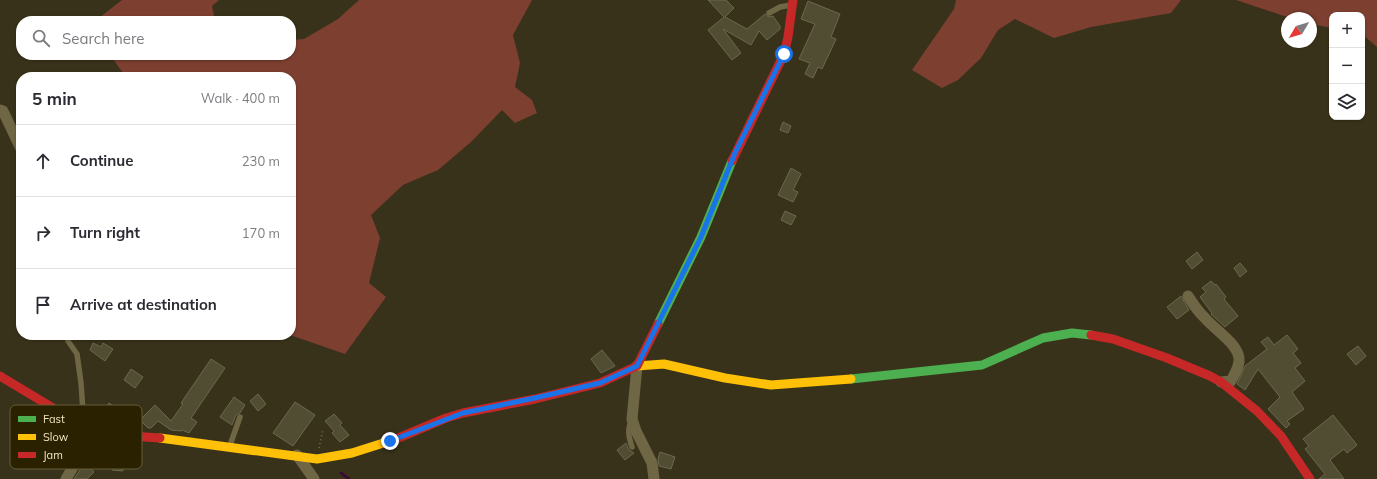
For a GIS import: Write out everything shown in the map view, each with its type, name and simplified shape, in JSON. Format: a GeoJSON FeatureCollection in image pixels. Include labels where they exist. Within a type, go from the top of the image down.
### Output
{"type":"FeatureCollection","features":[{"type":"Feature","properties":{"kind":"street"},"geometry":{"type":"LineString","coordinates":[[654,479],[652,463],[632,419],[637,366],[701,237],[735,153],[784,54],[793,2]]}},
{"type":"Feature","properties":{"kind":"street"},"geometry":{"type":"LineString","coordinates":[[0,110],[3,110],[16,138]]}},
{"type":"Feature","properties":{"kind":"street"},"geometry":{"type":"LineString","coordinates":[[1188,296],[1197,310],[1227,339],[1239,356],[1239,364],[1231,381],[1221,382]]}},
{"type":"Feature","properties":{"kind":"street"},"geometry":{"type":"LineString","coordinates":[[142,437],[173,439],[229,448],[316,458],[352,453],[390,441],[463,413],[600,383],[637,366],[664,364],[725,378],[771,385],[872,378],[982,365],[1044,338],[1072,333],[1113,339],[1167,358],[1221,382],[1257,411],[1280,436],[1310,475]]}},
{"type":"Feature","properties":{"kind":"street"},"geometry":{"type":"LineString","coordinates":[[0,376],[48,405]]}},
{"type":"Feature","properties":{"kind":"street"},"geometry":{"type":"LineString","coordinates":[[297,455],[314,479]]}},
{"type":"Feature","properties":{"kind":"street"},"geometry":{"type":"LineString","coordinates":[[66,479],[72,469]]}},
{"type":"Feature","properties":{"kind":"lane"},"geometry":{"type":"LineString","coordinates":[[769,13],[793,2]]}},
{"type":"Feature","properties":{"kind":"lane"},"geometry":{"type":"LineString","coordinates":[[68,340],[77,354],[83,405]]}},
{"type":"Feature","properties":{"kind":"lane"},"geometry":{"type":"LineString","coordinates":[[229,448],[240,417]]}},
{"type":"Feature","properties":{"kind":"lane"},"geometry":{"type":"LineString","coordinates":[[632,419],[628,434],[632,447]]}},
{"type":"Feature","properties":{"kind":"path"},"geometry":{"type":"LineString","coordinates":[[316,458],[323,429]]}},
{"type":"Feature","properties":{"kind":"shaded area"},"geometry":{"type":"Polygon","coordinates":[[[122,0],[219,0],[212,6],[214,16],[101,16],[122,0]]]}},
{"type":"Feature","properties":{"kind":"shaded area"},"geometry":{"type":"Polygon","coordinates":[[[359,0],[532,0],[513,35],[520,63],[515,87],[532,100],[537,113],[515,123],[502,110],[471,142],[438,170],[403,185],[371,215],[380,238],[369,283],[386,297],[345,354],[296,337],[296,72],[122,72],[114,60],[296,60],[296,40],[304,39],[338,19],[359,0]]]}},
{"type":"Feature","properties":{"kind":"shaded area"},"geometry":{"type":"Polygon","coordinates":[[[956,0],[1181,0],[1171,13],[1091,27],[1054,38],[1015,19],[998,30],[981,58],[958,80],[942,88],[912,70],[954,9],[956,0]]]}},
{"type":"Feature","properties":{"kind":"shaded area"},"geometry":{"type":"Polygon","coordinates":[[[1236,0],[1377,0],[1377,47],[1365,37],[1365,12],[1329,12],[1329,27],[1317,25],[1317,12],[1281,12],[1281,15],[1236,0]]]}},
{"type":"Feature","properties":{"kind":"building"},"geometry":{"type":"Polygon","coordinates":[[[708,0],[726,0],[734,8],[725,17],[747,29],[765,14],[769,17],[773,16],[780,26],[780,29],[767,40],[759,31],[751,45],[723,29],[741,53],[732,60],[708,30],[724,17],[708,0]]]}},
{"type":"Feature","properties":{"kind":"building"},"geometry":{"type":"Polygon","coordinates":[[[808,1],[840,14],[831,37],[836,39],[822,69],[818,67],[813,78],[805,74],[810,63],[799,59],[815,24],[801,19],[808,1]]]}},
{"type":"Feature","properties":{"kind":"building"},"geometry":{"type":"Polygon","coordinates":[[[783,122],[791,126],[788,133],[780,130],[783,122]]]}},
{"type":"Feature","properties":{"kind":"building"},"geometry":{"type":"Polygon","coordinates":[[[791,168],[801,174],[793,190],[798,192],[793,202],[778,195],[791,168]]]}},
{"type":"Feature","properties":{"kind":"building"},"geometry":{"type":"Polygon","coordinates":[[[785,211],[796,216],[791,225],[781,220],[785,211]]]}},
{"type":"Feature","properties":{"kind":"building"},"geometry":{"type":"Polygon","coordinates":[[[1197,252],[1203,260],[1192,269],[1186,261],[1197,252]]]}},
{"type":"Feature","properties":{"kind":"building"},"geometry":{"type":"Polygon","coordinates":[[[1240,263],[1247,271],[1240,277],[1234,268],[1240,263]]]}},
{"type":"Feature","properties":{"kind":"building"},"geometry":{"type":"Polygon","coordinates":[[[1211,281],[1215,285],[1216,284],[1226,297],[1224,299],[1238,316],[1225,327],[1211,314],[1212,313],[1200,297],[1206,292],[1202,288],[1211,281]]]}},
{"type":"Feature","properties":{"kind":"building"},"geometry":{"type":"Polygon","coordinates":[[[1181,296],[1189,310],[1177,319],[1167,307],[1181,296]]]}},
{"type":"Feature","properties":{"kind":"building"},"geometry":{"type":"Polygon","coordinates":[[[1287,335],[1298,349],[1293,353],[1301,363],[1295,368],[1305,381],[1292,392],[1304,409],[1287,421],[1290,424],[1286,428],[1268,409],[1280,397],[1258,369],[1245,390],[1237,384],[1245,366],[1267,349],[1261,342],[1268,337],[1274,345],[1287,335]]]}},
{"type":"Feature","properties":{"kind":"building"},"geometry":{"type":"Polygon","coordinates":[[[93,343],[101,347],[103,343],[113,349],[105,361],[90,350],[93,343]]]}},
{"type":"Feature","properties":{"kind":"building"},"geometry":{"type":"Polygon","coordinates":[[[1358,346],[1366,356],[1356,365],[1347,354],[1358,346]]]}},
{"type":"Feature","properties":{"kind":"building"},"geometry":{"type":"Polygon","coordinates":[[[602,350],[615,366],[601,373],[591,359],[602,350]]]}},
{"type":"Feature","properties":{"kind":"building"},"geometry":{"type":"Polygon","coordinates":[[[211,359],[225,368],[191,418],[197,422],[189,433],[182,430],[171,430],[158,421],[151,428],[148,428],[142,422],[142,418],[155,405],[171,421],[183,404],[181,403],[211,359]]]}},
{"type":"Feature","properties":{"kind":"building"},"geometry":{"type":"Polygon","coordinates":[[[131,369],[143,377],[135,388],[124,380],[131,369]]]}},
{"type":"Feature","properties":{"kind":"building"},"geometry":{"type":"Polygon","coordinates":[[[258,394],[266,404],[258,411],[250,401],[258,394]]]}},
{"type":"Feature","properties":{"kind":"building"},"geometry":{"type":"Polygon","coordinates":[[[234,397],[245,405],[240,413],[236,415],[232,425],[220,417],[234,397]]]}},
{"type":"Feature","properties":{"kind":"building"},"geometry":{"type":"Polygon","coordinates":[[[295,402],[315,415],[293,446],[273,433],[295,402]]]}},
{"type":"Feature","properties":{"kind":"building"},"geometry":{"type":"Polygon","coordinates":[[[334,414],[342,423],[340,425],[349,435],[340,442],[332,433],[334,431],[325,421],[334,414]]]}},
{"type":"Feature","properties":{"kind":"building"},"geometry":{"type":"Polygon","coordinates":[[[1333,415],[1357,445],[1347,453],[1344,449],[1330,460],[1344,479],[1319,479],[1325,474],[1305,449],[1309,446],[1303,439],[1333,415]]]}},
{"type":"Feature","properties":{"kind":"building"},"geometry":{"type":"Polygon","coordinates":[[[626,443],[629,450],[634,453],[625,460],[617,450],[626,443]]]}},
{"type":"Feature","properties":{"kind":"building"},"geometry":{"type":"Polygon","coordinates":[[[660,452],[675,457],[671,469],[659,466],[658,459],[660,452]]]}},
{"type":"Feature","properties":{"kind":"building"},"geometry":{"type":"Polygon","coordinates":[[[80,469],[91,469],[94,472],[87,479],[74,479],[80,469]]]}},
{"type":"Feature","properties":{"kind":"building"},"geometry":{"type":"Polygon","coordinates":[[[112,469],[123,469],[123,471],[112,469]]]}},
{"type":"Feature","properties":{"kind":"waterway"},"geometry":{"type":"LineString","coordinates":[[341,473],[349,479]]}},
{"type":"Feature","properties":{"kind":"traffic: fast"},"geometry":{"type":"LineString","coordinates":[[658,324],[701,237],[732,161]]}},
{"type":"Feature","properties":{"kind":"traffic: fast"},"geometry":{"type":"LineString","coordinates":[[851,379],[982,365],[1043,338],[1072,333],[1091,335]]}},
{"type":"Feature","properties":{"kind":"traffic: slow"},"geometry":{"type":"LineString","coordinates":[[637,366],[664,364],[725,378],[771,385],[851,379]]}},
{"type":"Feature","properties":{"kind":"traffic: slow"},"geometry":{"type":"LineString","coordinates":[[160,438],[317,459],[352,453],[396,439]]}},
{"type":"Feature","properties":{"kind":"traffic: jam"},"geometry":{"type":"LineString","coordinates":[[732,161],[784,54],[793,0]]}},
{"type":"Feature","properties":{"kind":"traffic: jam"},"geometry":{"type":"LineString","coordinates":[[396,439],[446,418],[463,413],[535,399],[600,383],[637,366],[658,324]]}},
{"type":"Feature","properties":{"kind":"traffic: jam"},"geometry":{"type":"LineString","coordinates":[[1091,335],[1113,339],[1167,358],[1221,382],[1257,411],[1281,436],[1310,479]]}},
{"type":"Feature","properties":{"kind":"traffic: jam"},"geometry":{"type":"LineString","coordinates":[[0,376],[48,405]]}},
{"type":"Feature","properties":{"kind":"traffic: jam"},"geometry":{"type":"LineString","coordinates":[[142,437],[160,438]]}},
{"type":"Feature","properties":{"kind":"route"},"geometry":{"type":"LineString","coordinates":[[390,441],[446,418],[600,383],[637,366],[701,237],[735,153],[784,54]]}}]}
